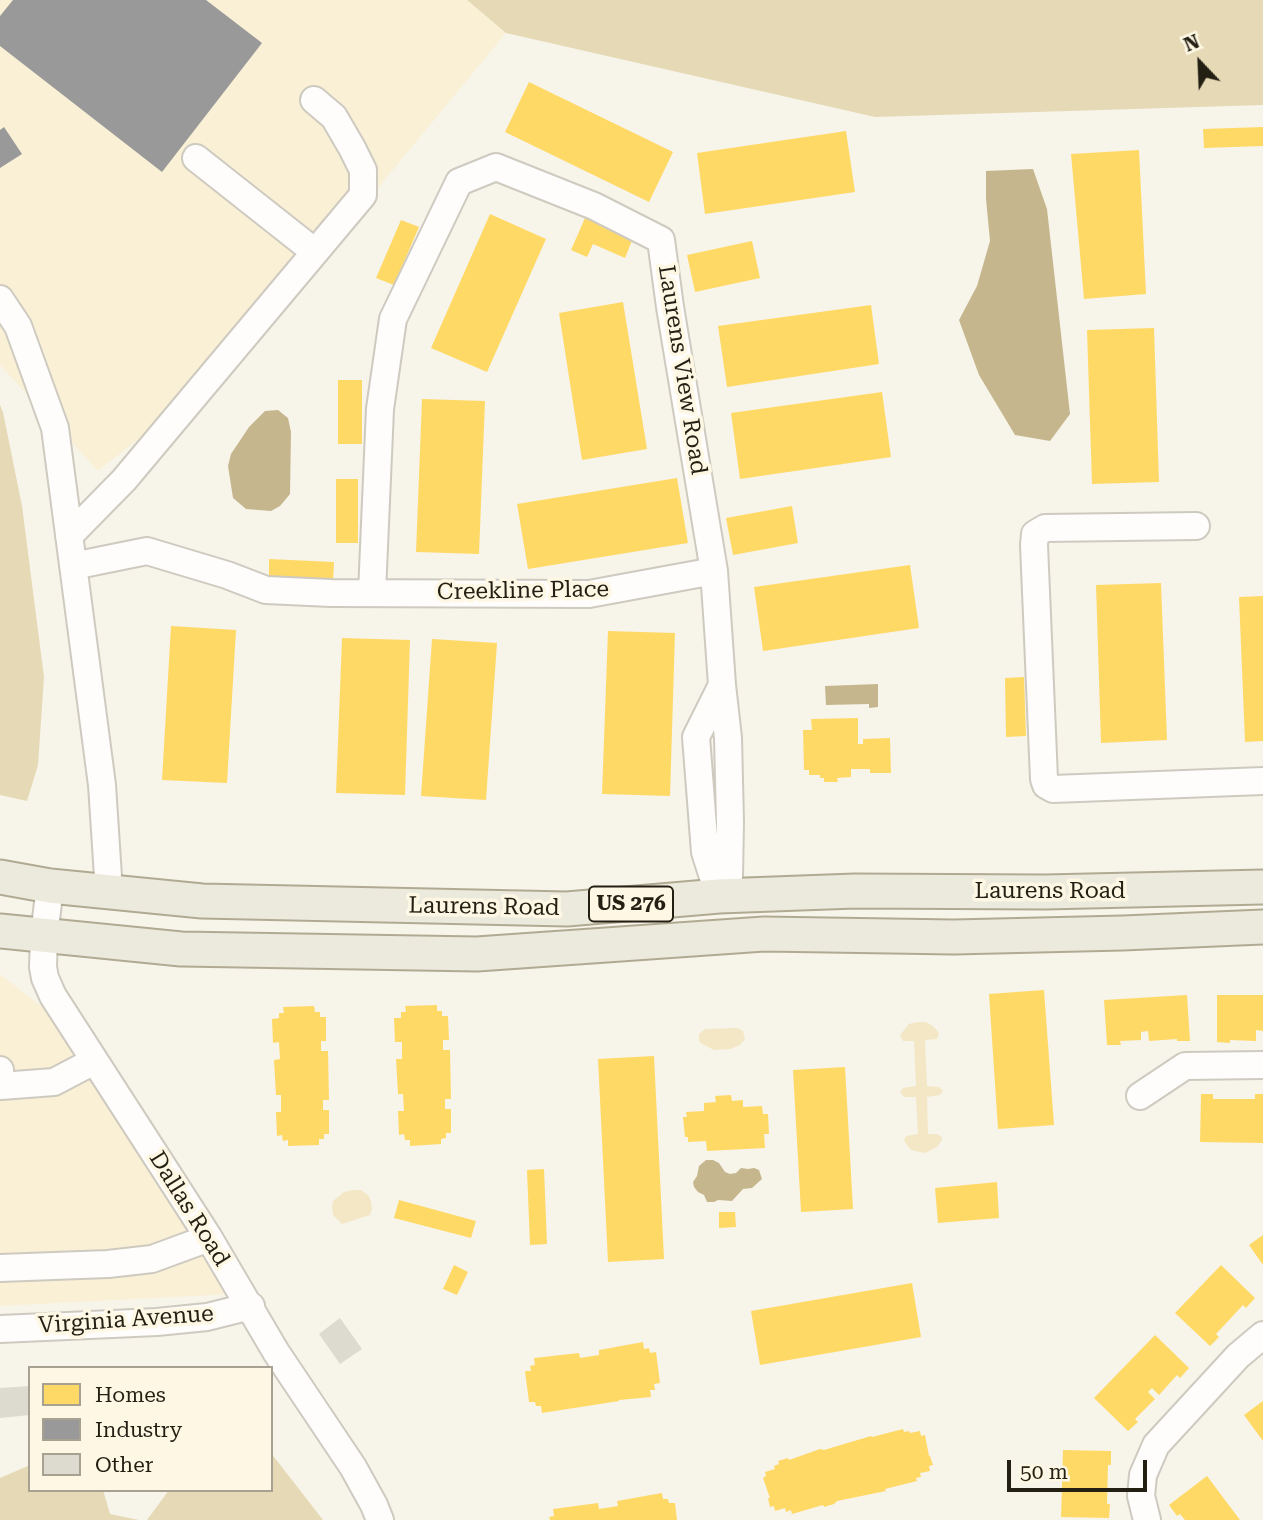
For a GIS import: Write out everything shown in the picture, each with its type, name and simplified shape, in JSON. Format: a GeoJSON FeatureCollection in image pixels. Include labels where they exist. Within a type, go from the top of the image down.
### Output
{"type":"FeatureCollection","features":[{"type":"Feature","properties":{"kind":"main road","name":"Laurens Road"},"geometry":{"type":"LineString","coordinates":[[0,877],[50,886],[202,901],[567,909],[719,896],[855,891],[1045,892],[1263,887]]}},
{"type":"Feature","properties":{"kind":"main road"},"geometry":{"type":"LineString","coordinates":[[1213,889],[1218,929]]}},
{"type":"Feature","properties":{"kind":"main road"},"geometry":{"type":"LineString","coordinates":[[719,896],[719,937]]}},
{"type":"Feature","properties":{"kind":"main road","name":"Laurens Road"},"geometry":{"type":"LineString","coordinates":[[0,931],[181,949],[477,954],[764,934],[980,936],[1263,927]]}},
{"type":"Feature","properties":{"kind":"street"},"geometry":{"type":"LineString","coordinates":[[69,536],[124,480],[363,195],[363,170],[334,117],[314,100]]}},
{"type":"Feature","properties":{"kind":"street"},"geometry":{"type":"LineString","coordinates":[[195,158],[315,251]]}},
{"type":"Feature","properties":{"kind":"street","name":"Laurens View Road"},"geometry":{"type":"LineString","coordinates":[[372,593],[380,409],[393,319],[459,182],[496,167],[594,206],[661,240],[714,571],[722,685],[696,737],[705,852],[719,896]]}},
{"type":"Feature","properties":{"kind":"street"},"geometry":{"type":"LineString","coordinates":[[0,299],[18,326],[55,428],[102,785],[109,892]]}},
{"type":"Feature","properties":{"kind":"street"},"geometry":{"type":"LineString","coordinates":[[1196,526],[1045,528],[1035,534],[1044,779],[1046,785],[1053,789],[1263,780]]}},
{"type":"Feature","properties":{"kind":"street","name":"Creekline Place"},"geometry":{"type":"LineString","coordinates":[[73,566],[147,551],[227,575],[266,590],[304,593],[589,594],[714,571]]}},
{"type":"Feature","properties":{"kind":"street","name":"Dallas Road"},"geometry":{"type":"LineString","coordinates":[[50,886],[43,967],[53,996],[209,1238],[276,1352],[352,1467],[380,1520]]}},
{"type":"Feature","properties":{"kind":"street"},"geometry":{"type":"LineString","coordinates":[[0,1070],[1,1086],[54,1082],[94,1061]]}},
{"type":"Feature","properties":{"kind":"street"},"geometry":{"type":"LineString","coordinates":[[1140,1096],[1185,1066],[1263,1066]]}},
{"type":"Feature","properties":{"kind":"street"},"geometry":{"type":"LineString","coordinates":[[0,1268],[108,1264],[152,1259],[209,1238]]}},
{"type":"Feature","properties":{"kind":"street","name":"Virginia Avenue"},"geometry":{"type":"LineString","coordinates":[[0,1329],[157,1322],[207,1317],[250,1306]]}},
{"type":"Feature","properties":{"kind":"street"},"geometry":{"type":"LineString","coordinates":[[1147,1520],[1141,1496],[1143,1475],[1156,1445],[1238,1356],[1263,1335]]}},
{"type":"Feature","properties":{"kind":"shaded area"},"geometry":{"type":"Polygon","coordinates":[[[0,0],[467,0],[506,33],[231,366],[98,471],[0,365],[0,0]]]}},
{"type":"Feature","properties":{"kind":"shaded area"},"geometry":{"type":"Polygon","coordinates":[[[467,0],[1263,0],[1263,105],[875,117],[506,33],[467,0]]]}},
{"type":"Feature","properties":{"kind":"shaded area"},"geometry":{"type":"Polygon","coordinates":[[[1033,169],[1047,209],[1070,414],[1050,441],[1015,435],[979,375],[959,320],[977,286],[990,241],[986,171],[1033,169]]]}},
{"type":"Feature","properties":{"kind":"shaded area"},"geometry":{"type":"Polygon","coordinates":[[[0,405],[22,506],[44,677],[38,765],[27,801],[0,795],[0,405]]]}},
{"type":"Feature","properties":{"kind":"shaded area"},"geometry":{"type":"Polygon","coordinates":[[[278,410],[288,418],[291,432],[290,494],[280,506],[271,511],[246,509],[233,498],[228,466],[231,454],[249,427],[265,411],[278,410]]]}},
{"type":"Feature","properties":{"kind":"shaded area"},"geometry":{"type":"Polygon","coordinates":[[[878,684],[878,707],[869,708],[869,704],[826,705],[825,686],[878,684]]]}},
{"type":"Feature","properties":{"kind":"shaded area"},"geometry":{"type":"Polygon","coordinates":[[[0,974],[46,1010],[234,1294],[0,1306],[0,974]]]}},
{"type":"Feature","properties":{"kind":"shaded area"},"geometry":{"type":"Polygon","coordinates":[[[926,1022],[939,1033],[937,1039],[925,1040],[927,1086],[939,1087],[943,1091],[940,1095],[927,1097],[928,1134],[937,1134],[942,1140],[937,1147],[925,1153],[911,1150],[904,1141],[906,1136],[918,1134],[916,1097],[904,1097],[900,1092],[903,1088],[916,1086],[914,1041],[903,1041],[900,1035],[909,1024],[926,1022]]]}},
{"type":"Feature","properties":{"kind":"shaded area"},"geometry":{"type":"Polygon","coordinates":[[[738,1028],[743,1031],[745,1039],[740,1045],[730,1049],[714,1050],[699,1041],[699,1034],[705,1029],[738,1028]]]}},
{"type":"Feature","properties":{"kind":"shaded area"},"geometry":{"type":"Polygon","coordinates":[[[706,1160],[719,1163],[725,1172],[730,1174],[741,1168],[754,1168],[759,1170],[762,1179],[752,1188],[743,1189],[732,1201],[707,1202],[693,1182],[699,1166],[706,1160]]]}},
{"type":"Feature","properties":{"kind":"shaded area"},"geometry":{"type":"Polygon","coordinates":[[[361,1190],[368,1195],[372,1209],[370,1215],[342,1224],[333,1215],[333,1201],[344,1192],[361,1190]]]}},
{"type":"Feature","properties":{"kind":"shaded area"},"geometry":{"type":"Polygon","coordinates":[[[273,1456],[323,1520],[147,1520],[168,1492],[273,1492],[273,1456]]]}},
{"type":"Feature","properties":{"kind":"shaded area"},"geometry":{"type":"Polygon","coordinates":[[[28,1466],[28,1492],[104,1492],[110,1514],[139,1520],[0,1520],[0,1478],[28,1466]]]}},
{"type":"Feature","properties":{"kind":"building: Homes"},"geometry":{"type":"Polygon","coordinates":[[[529,82],[673,152],[649,202],[505,132],[529,82]]]}},
{"type":"Feature","properties":{"kind":"building: Homes"},"geometry":{"type":"Polygon","coordinates":[[[1263,127],[1263,146],[1204,148],[1203,129],[1263,127]]]}},
{"type":"Feature","properties":{"kind":"building: Homes"},"geometry":{"type":"Polygon","coordinates":[[[846,131],[855,192],[705,214],[697,153],[846,131]]]}},
{"type":"Feature","properties":{"kind":"building: Homes"},"geometry":{"type":"Polygon","coordinates":[[[1139,150],[1146,294],[1084,299],[1071,154],[1139,150]]]}},
{"type":"Feature","properties":{"kind":"building: Homes"},"geometry":{"type":"Polygon","coordinates":[[[490,214],[546,239],[487,372],[431,348],[490,214]]]}},
{"type":"Feature","properties":{"kind":"building: Homes"},"geometry":{"type":"Polygon","coordinates":[[[585,218],[633,238],[625,258],[593,244],[587,257],[571,250],[585,218]]]}},
{"type":"Feature","properties":{"kind":"building: Homes"},"geometry":{"type":"Polygon","coordinates":[[[401,220],[419,227],[394,285],[376,278],[401,220]]]}},
{"type":"Feature","properties":{"kind":"building: Homes"},"geometry":{"type":"Polygon","coordinates":[[[752,241],[760,278],[695,292],[687,255],[752,241]]]}},
{"type":"Feature","properties":{"kind":"building: Homes"},"geometry":{"type":"Polygon","coordinates":[[[623,302],[647,449],[582,460],[559,313],[623,302]]]}},
{"type":"Feature","properties":{"kind":"building: Homes"},"geometry":{"type":"Polygon","coordinates":[[[871,305],[879,364],[727,387],[718,326],[871,305]]]}},
{"type":"Feature","properties":{"kind":"building: Homes"},"geometry":{"type":"Polygon","coordinates":[[[1154,328],[1159,482],[1092,484],[1087,330],[1154,328]]]}},
{"type":"Feature","properties":{"kind":"building: Homes"},"geometry":{"type":"Polygon","coordinates":[[[338,380],[362,380],[362,444],[338,444],[338,380]]]}},
{"type":"Feature","properties":{"kind":"building: Homes"},"geometry":{"type":"Polygon","coordinates":[[[882,392],[891,457],[740,479],[731,413],[882,392]]]}},
{"type":"Feature","properties":{"kind":"building: Homes"},"geometry":{"type":"Polygon","coordinates":[[[422,399],[485,401],[479,554],[416,552],[422,399]]]}},
{"type":"Feature","properties":{"kind":"building: Homes"},"geometry":{"type":"Polygon","coordinates":[[[677,478],[688,543],[528,569],[517,504],[677,478]]]}},
{"type":"Feature","properties":{"kind":"building: Homes"},"geometry":{"type":"Polygon","coordinates":[[[336,479],[358,479],[358,543],[336,543],[336,479]]]}},
{"type":"Feature","properties":{"kind":"building: Homes"},"geometry":{"type":"Polygon","coordinates":[[[792,506],[798,543],[733,555],[726,518],[792,506]]]}},
{"type":"Feature","properties":{"kind":"building: Homes"},"geometry":{"type":"Polygon","coordinates":[[[269,559],[334,562],[333,582],[269,580],[269,559]]]}},
{"type":"Feature","properties":{"kind":"building: Homes"},"geometry":{"type":"Polygon","coordinates":[[[910,565],[919,628],[763,651],[754,587],[910,565]]]}},
{"type":"Feature","properties":{"kind":"building: Homes"},"geometry":{"type":"Polygon","coordinates":[[[1161,583],[1167,740],[1101,743],[1096,585],[1161,583]]]}},
{"type":"Feature","properties":{"kind":"building: Homes"},"geometry":{"type":"Polygon","coordinates":[[[1263,596],[1263,741],[1245,742],[1239,597],[1263,596]]]}},
{"type":"Feature","properties":{"kind":"building: Homes"},"geometry":{"type":"Polygon","coordinates":[[[171,626],[236,630],[227,783],[162,780],[171,626]]]}},
{"type":"Feature","properties":{"kind":"building: Homes"},"geometry":{"type":"Polygon","coordinates":[[[608,631],[675,633],[670,796],[602,794],[608,631]]]}},
{"type":"Feature","properties":{"kind":"building: Homes"},"geometry":{"type":"Polygon","coordinates":[[[342,638],[410,640],[405,795],[336,793],[342,638]]]}},
{"type":"Feature","properties":{"kind":"building: Homes"},"geometry":{"type":"Polygon","coordinates":[[[432,639],[497,643],[486,800],[421,796],[432,639]]]}},
{"type":"Feature","properties":{"kind":"building: Homes"},"geometry":{"type":"Polygon","coordinates":[[[1024,677],[1026,736],[1006,737],[1005,678],[1024,677]]]}},
{"type":"Feature","properties":{"kind":"building: Homes"},"geometry":{"type":"Polygon","coordinates":[[[858,718],[858,744],[863,744],[863,739],[890,738],[891,773],[851,769],[851,777],[837,778],[838,782],[824,782],[820,775],[809,775],[809,770],[804,770],[803,730],[812,730],[811,719],[858,718]]]}},
{"type":"Feature","properties":{"kind":"building: Homes"},"geometry":{"type":"Polygon","coordinates":[[[1044,990],[1054,1125],[998,1129],[989,994],[1044,990]]]}},
{"type":"Feature","properties":{"kind":"building: Homes"},"geometry":{"type":"Polygon","coordinates":[[[1187,995],[1190,1041],[1149,1041],[1148,1031],[1141,1032],[1141,1040],[1107,1045],[1104,1000],[1187,995]]]}},
{"type":"Feature","properties":{"kind":"building: Homes"},"geometry":{"type":"Polygon","coordinates":[[[1217,995],[1263,995],[1263,1031],[1256,1030],[1256,1041],[1217,1042],[1217,995]]]}},
{"type":"Feature","properties":{"kind":"building: Homes"},"geometry":{"type":"Polygon","coordinates":[[[437,1005],[437,1011],[442,1011],[442,1016],[448,1016],[449,1040],[443,1040],[443,1050],[450,1050],[451,1099],[445,1099],[445,1109],[451,1109],[451,1133],[446,1133],[441,1144],[410,1146],[410,1140],[405,1140],[404,1134],[399,1135],[398,1111],[404,1111],[403,1094],[398,1094],[396,1059],[402,1059],[402,1042],[395,1042],[394,1018],[401,1018],[401,1012],[406,1012],[405,1006],[437,1005]]]}},
{"type":"Feature","properties":{"kind":"building: Homes"},"geometry":{"type":"Polygon","coordinates":[[[314,1006],[315,1012],[320,1012],[320,1017],[326,1017],[326,1041],[321,1041],[321,1051],[328,1051],[329,1100],[323,1100],[323,1110],[329,1110],[329,1134],[324,1134],[324,1139],[319,1139],[319,1145],[288,1146],[288,1140],[283,1141],[282,1135],[277,1136],[276,1112],[281,1112],[281,1095],[276,1095],[274,1060],[280,1059],[279,1042],[273,1043],[272,1019],[279,1018],[279,1013],[284,1013],[283,1007],[314,1006]]]}},
{"type":"Feature","properties":{"kind":"building: Homes"},"geometry":{"type":"Polygon","coordinates":[[[654,1056],[664,1259],[608,1262],[598,1059],[654,1056]]]}},
{"type":"Feature","properties":{"kind":"building: Homes"},"geometry":{"type":"Polygon","coordinates":[[[845,1067],[853,1209],[801,1212],[793,1070],[845,1067]]]}},
{"type":"Feature","properties":{"kind":"building: Homes"},"geometry":{"type":"Polygon","coordinates":[[[1201,1094],[1213,1094],[1213,1099],[1255,1099],[1255,1094],[1263,1094],[1263,1143],[1200,1142],[1201,1094]]]}},
{"type":"Feature","properties":{"kind":"building: Homes"},"geometry":{"type":"Polygon","coordinates":[[[731,1095],[732,1101],[743,1100],[743,1107],[762,1106],[763,1114],[768,1114],[769,1134],[764,1134],[765,1148],[707,1151],[706,1141],[688,1142],[683,1117],[687,1117],[686,1112],[704,1111],[704,1103],[716,1102],[715,1096],[731,1095]]]}},
{"type":"Feature","properties":{"kind":"building: Homes"},"geometry":{"type":"Polygon","coordinates":[[[544,1169],[547,1244],[530,1245],[527,1170],[544,1169]]]}},
{"type":"Feature","properties":{"kind":"building: Homes"},"geometry":{"type":"Polygon","coordinates":[[[997,1182],[999,1218],[938,1223],[935,1188],[997,1182]]]}},
{"type":"Feature","properties":{"kind":"building: Homes"},"geometry":{"type":"Polygon","coordinates":[[[399,1200],[476,1221],[471,1238],[394,1218],[399,1200]]]}},
{"type":"Feature","properties":{"kind":"building: Homes"},"geometry":{"type":"Polygon","coordinates":[[[719,1212],[735,1212],[736,1227],[719,1228],[719,1212]]]}},
{"type":"Feature","properties":{"kind":"building: Homes"},"geometry":{"type":"Polygon","coordinates":[[[1263,1235],[1263,1265],[1249,1245],[1263,1235]]]}},
{"type":"Feature","properties":{"kind":"building: Homes"},"geometry":{"type":"Polygon","coordinates":[[[454,1265],[468,1272],[457,1295],[443,1289],[454,1265]]]}},
{"type":"Feature","properties":{"kind":"building: Homes"},"geometry":{"type":"Polygon","coordinates":[[[1221,1265],[1255,1298],[1246,1308],[1243,1305],[1216,1334],[1219,1337],[1210,1346],[1175,1313],[1221,1265]]]}},
{"type":"Feature","properties":{"kind":"building: Homes"},"geometry":{"type":"Polygon","coordinates":[[[912,1283],[921,1337],[760,1365],[751,1311],[912,1283]]]}},
{"type":"Feature","properties":{"kind":"building: Homes"},"geometry":{"type":"Polygon","coordinates":[[[1155,1335],[1189,1368],[1180,1378],[1177,1375],[1159,1395],[1152,1388],[1148,1392],[1155,1399],[1135,1419],[1138,1422],[1128,1431],[1094,1398],[1155,1335]]]}},
{"type":"Feature","properties":{"kind":"building: Homes"},"geometry":{"type":"Polygon","coordinates":[[[643,1342],[644,1349],[649,1348],[650,1353],[656,1352],[660,1383],[654,1384],[655,1390],[650,1390],[651,1397],[542,1413],[541,1406],[529,1402],[525,1371],[531,1371],[530,1366],[535,1365],[534,1358],[579,1353],[580,1358],[599,1355],[599,1350],[643,1342]]]}},
{"type":"Feature","properties":{"kind":"building: Homes"},"geometry":{"type":"Polygon","coordinates":[[[1263,1401],[1263,1441],[1244,1415],[1263,1401]]]}},
{"type":"Feature","properties":{"kind":"building: Homes"},"geometry":{"type":"Polygon","coordinates":[[[903,1429],[904,1432],[920,1431],[921,1436],[925,1435],[933,1465],[929,1466],[930,1471],[920,1473],[921,1477],[916,1478],[917,1481],[792,1514],[791,1510],[786,1512],[785,1508],[775,1511],[774,1506],[770,1507],[770,1498],[763,1478],[766,1476],[765,1472],[775,1469],[778,1461],[903,1429]]]}},
{"type":"Feature","properties":{"kind":"building: Homes"},"geometry":{"type":"Polygon","coordinates":[[[1063,1450],[1111,1451],[1111,1465],[1108,1465],[1109,1518],[1061,1517],[1063,1450]]]}},
{"type":"Feature","properties":{"kind":"building: Homes"},"geometry":{"type":"Polygon","coordinates":[[[1207,1476],[1240,1520],[1185,1520],[1180,1514],[1177,1516],[1169,1505],[1207,1476]]]}},
{"type":"Feature","properties":{"kind":"building: Homes"},"geometry":{"type":"Polygon","coordinates":[[[662,1493],[663,1499],[675,1503],[677,1520],[550,1520],[549,1517],[554,1516],[553,1509],[598,1503],[599,1509],[618,1506],[617,1501],[662,1493]]]}},
{"type":"Feature","properties":{"kind":"building: Industry"},"geometry":{"type":"Polygon","coordinates":[[[13,0],[206,0],[262,43],[162,172],[0,46],[0,16],[13,0]]]}},
{"type":"Feature","properties":{"kind":"building: Industry"},"geometry":{"type":"Polygon","coordinates":[[[4,127],[22,154],[0,168],[0,130],[4,127]]]}},
{"type":"Feature","properties":{"kind":"building: Other"},"geometry":{"type":"Polygon","coordinates":[[[340,1318],[362,1349],[340,1364],[319,1334],[340,1318]]]}},
{"type":"Feature","properties":{"kind":"building: Other"},"geometry":{"type":"Polygon","coordinates":[[[28,1386],[28,1415],[0,1418],[0,1388],[28,1386]]]}}]}
